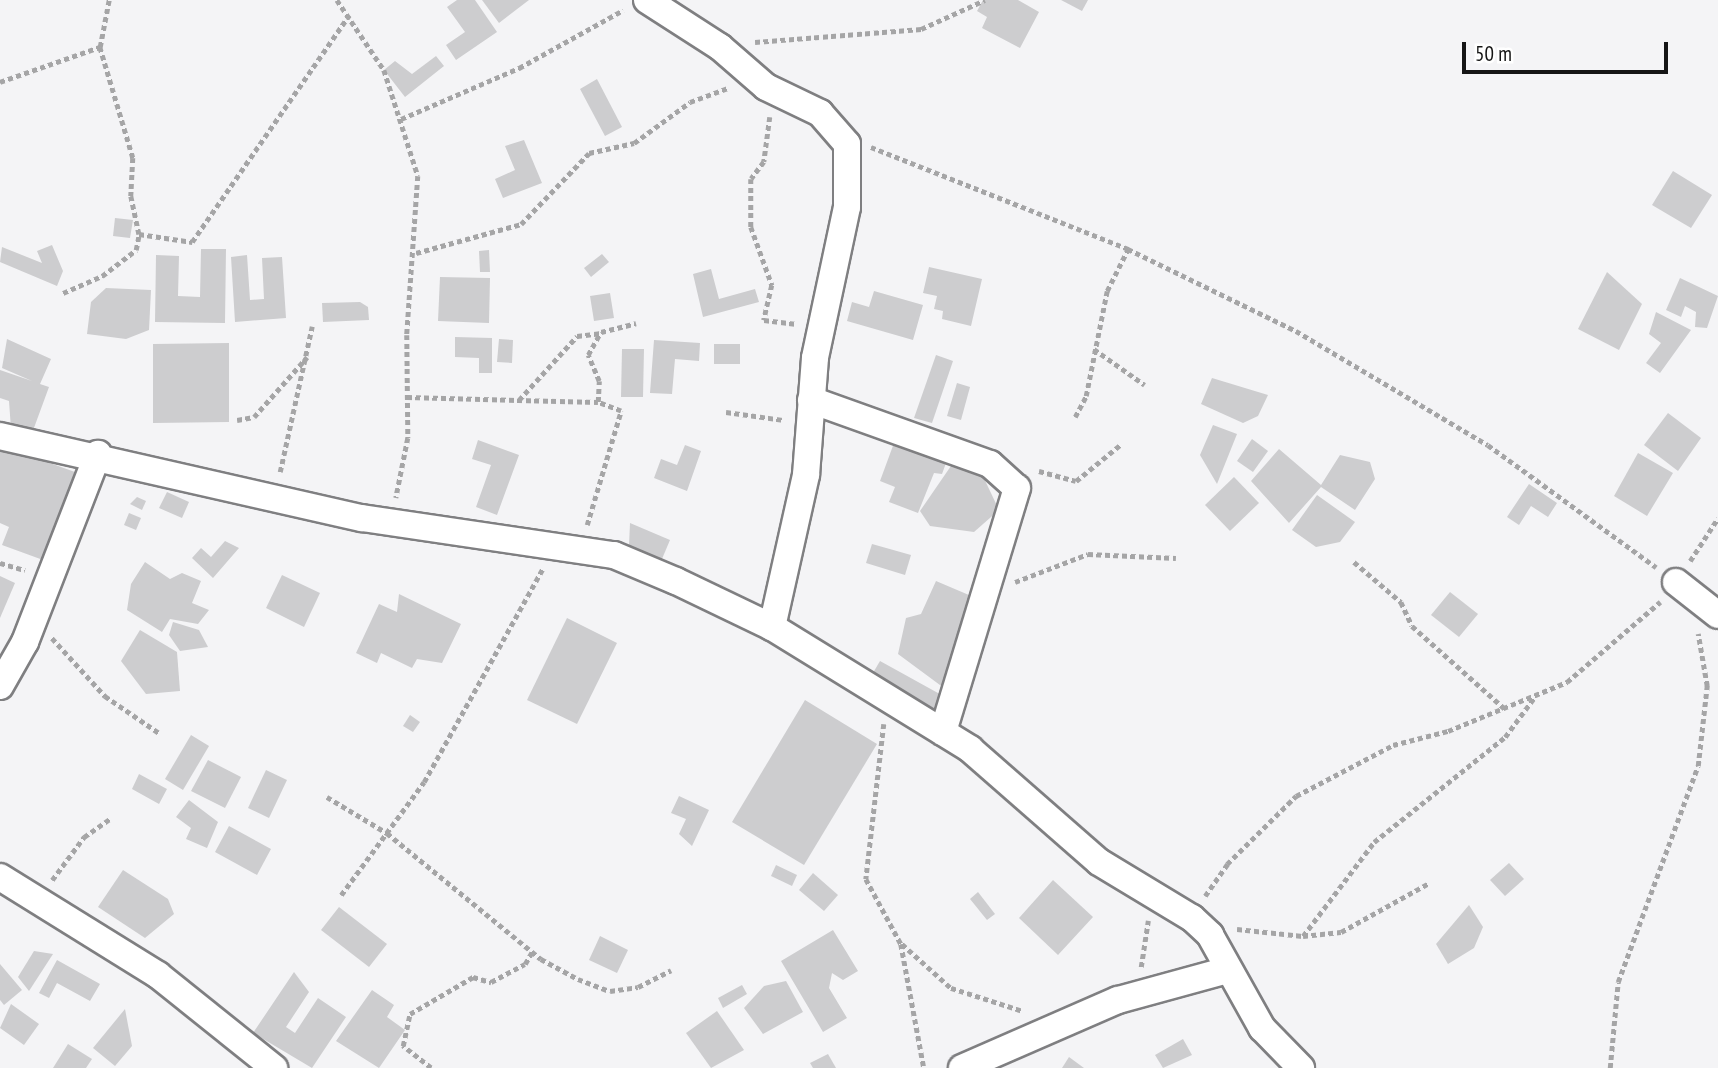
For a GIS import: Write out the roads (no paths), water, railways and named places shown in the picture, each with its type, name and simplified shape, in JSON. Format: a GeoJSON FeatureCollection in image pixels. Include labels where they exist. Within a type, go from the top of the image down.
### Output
{"type":"FeatureCollection","features":[{"type":"Feature","properties":{"kind":"street"},"geometry":{"type":"LineString","coordinates":[[640,3],[720,47],[766,87],[820,113],[843,136],[850,162],[847,207],[810,412],[806,475],[772,627]]}},
{"type":"Feature","properties":{"kind":"street"},"geometry":{"type":"LineString","coordinates":[[810,412],[921,435],[1010,476],[1017,488],[943,732]]}},
{"type":"Feature","properties":{"kind":"street"},"geometry":{"type":"LineString","coordinates":[[0,436],[98,454],[256,496],[387,522],[562,548],[643,565],[772,627],[943,732],[992,766],[1100,862],[1195,921],[1262,1028],[1301,1068]]}},
{"type":"Feature","properties":{"kind":"street"},"geometry":{"type":"LineString","coordinates":[[0,686],[31,625],[98,454]]}},
{"type":"Feature","properties":{"kind":"street"},"geometry":{"type":"LineString","coordinates":[[1676,582],[1709,608]]}},
{"type":"Feature","properties":{"kind":"street"},"geometry":{"type":"LineString","coordinates":[[0,877],[158,975],[274,1068]]}},
{"type":"Feature","properties":{"kind":"street"},"geometry":{"type":"LineString","coordinates":[[962,1068],[1143,993],[1228,970]]}}]}
